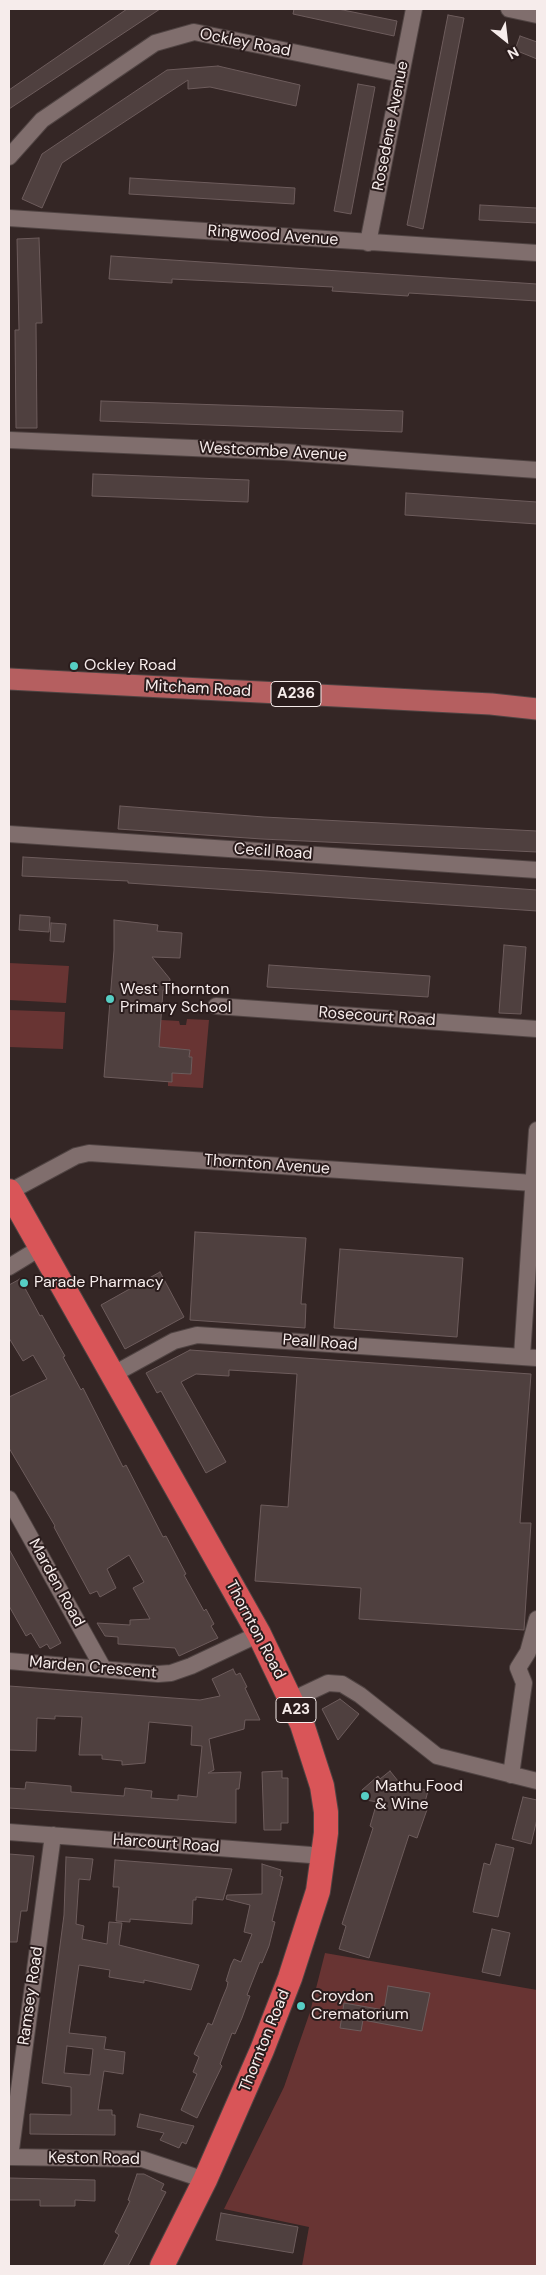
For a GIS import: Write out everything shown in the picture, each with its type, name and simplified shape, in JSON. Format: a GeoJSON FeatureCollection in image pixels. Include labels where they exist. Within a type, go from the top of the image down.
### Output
{"type":"FeatureCollection","features":[{"type":"Feature","properties":{"kind":"highway","name":"Thornton Road"},"geometry":{"type":"LineString","coordinates":[[9,1192],[259,1634],[292,1700],[311,1749],[322,1786],[326,1812],[324,1856],[318,1891],[290,1978],[259,2057],[205,2180],[162,2266]]}},
{"type":"Feature","properties":{"kind":"main road","name":"Mitcham Road"},"geometry":{"type":"LineString","coordinates":[[9,679],[491,704],[537,709]]}},
{"type":"Feature","properties":{"kind":"street","name":"Rosedene Avenue"},"geometry":{"type":"LineString","coordinates":[[368,243],[414,9]]}},
{"type":"Feature","properties":{"kind":"street"},"geometry":{"type":"LineString","coordinates":[[509,9],[537,15]]}},
{"type":"Feature","properties":{"kind":"street","name":"Ockley Road"},"geometry":{"type":"LineString","coordinates":[[9,157],[42,120],[147,49],[155,44],[194,32],[402,74]]}},
{"type":"Feature","properties":{"kind":"street","name":"Ringwood Avenue"},"geometry":{"type":"LineString","coordinates":[[9,218],[537,253]]}},
{"type":"Feature","properties":{"kind":"street","name":"Westcombe Avenue"},"geometry":{"type":"LineString","coordinates":[[9,440],[284,452],[537,470]]}},
{"type":"Feature","properties":{"kind":"street","name":"Cecil Road"},"geometry":{"type":"LineString","coordinates":[[9,834],[537,870]]}},
{"type":"Feature","properties":{"kind":"street","name":"Rosecourt Road"},"geometry":{"type":"LineString","coordinates":[[216,1006],[537,1029]]}},
{"type":"Feature","properties":{"kind":"street"},"geometry":{"type":"LineString","coordinates":[[530,1357],[537,1130]]}},
{"type":"Feature","properties":{"kind":"street","name":"Thornton Avenue"},"geometry":{"type":"LineString","coordinates":[[9,1192],[76,1156],[90,1153],[534,1191]]}},
{"type":"Feature","properties":{"kind":"street"},"geometry":{"type":"LineString","coordinates":[[9,1267],[40,1248]]}},
{"type":"Feature","properties":{"kind":"street","name":"Peall Road"},"geometry":{"type":"LineString","coordinates":[[112,1375],[174,1341],[197,1335],[530,1357]]}},
{"type":"Feature","properties":{"kind":"street","name":"Marden Road"},"geometry":{"type":"LineString","coordinates":[[9,1499],[103,1668]]}},
{"type":"Feature","properties":{"kind":"street"},"geometry":{"type":"LineString","coordinates":[[511,1775],[524,1683],[518,1668],[528,1652],[537,1619]]}},
{"type":"Feature","properties":{"kind":"street","name":"Marden Crescent"},"geometry":{"type":"LineString","coordinates":[[9,1661],[158,1674],[171,1673],[259,1634]]}},
{"type":"Feature","properties":{"kind":"street"},"geometry":{"type":"LineString","coordinates":[[292,1700],[328,1683],[342,1684],[360,1694],[437,1756],[537,1781]]}},
{"type":"Feature","properties":{"kind":"street","name":"Harcourt Road"},"geometry":{"type":"LineString","coordinates":[[9,1832],[324,1856]]}},
{"type":"Feature","properties":{"kind":"street","name":"Ramsey Road"},"geometry":{"type":"LineString","coordinates":[[9,2158],[53,1835]]}},
{"type":"Feature","properties":{"kind":"street","name":"Keston Road"},"geometry":{"type":"LineString","coordinates":[[9,2158],[142,2159],[205,2180]]}},
{"type":"Feature","properties":{"kind":"shaded area"},"geometry":{"type":"Polygon","coordinates":[[[9,963],[69,966],[66,1003],[9,1000],[9,963]]]}},
{"type":"Feature","properties":{"kind":"shaded area"},"geometry":{"type":"Polygon","coordinates":[[[9,1010],[65,1012],[63,1049],[9,1047],[9,1010]]]}},
{"type":"Feature","properties":{"kind":"shaded area"},"geometry":{"type":"Polygon","coordinates":[[[187,1019],[209,1020],[203,1088],[168,1086],[168,1082],[172,1082],[172,1073],[191,1074],[192,1058],[189,1057],[190,1050],[156,1047],[161,1020],[179,1021],[180,1025],[186,1025],[187,1019]]]}},
{"type":"Feature","properties":{"kind":"shaded area"},"geometry":{"type":"Polygon","coordinates":[[[325,1953],[537,1990],[537,2266],[302,2266],[309,2227],[224,2209],[284,2087],[310,2012],[325,1953]]]}},
{"type":"Feature","properties":{"kind":"building"},"geometry":{"type":"Polygon","coordinates":[[[127,9],[160,9],[9,109],[9,90],[127,9]]]}},
{"type":"Feature","properties":{"kind":"building"},"geometry":{"type":"Polygon","coordinates":[[[294,9],[338,9],[397,21],[394,36],[293,14],[294,9]]]}},
{"type":"Feature","properties":{"kind":"building"},"geometry":{"type":"Polygon","coordinates":[[[448,15],[464,18],[423,229],[407,225],[448,15]]]}},
{"type":"Feature","properties":{"kind":"building"},"geometry":{"type":"Polygon","coordinates":[[[520,36],[537,42],[537,59],[515,50],[520,36]]]}},
{"type":"Feature","properties":{"kind":"building"},"geometry":{"type":"Polygon","coordinates":[[[218,66],[300,85],[296,106],[210,87],[188,89],[188,80],[62,163],[42,208],[22,199],[42,154],[167,70],[218,66]]]}},
{"type":"Feature","properties":{"kind":"building"},"geometry":{"type":"Polygon","coordinates":[[[358,84],[375,87],[351,214],[334,211],[358,84]]]}},
{"type":"Feature","properties":{"kind":"building"},"geometry":{"type":"Polygon","coordinates":[[[130,178],[295,188],[294,204],[129,194],[130,178]]]}},
{"type":"Feature","properties":{"kind":"building"},"geometry":{"type":"Polygon","coordinates":[[[480,205],[537,208],[537,223],[479,220],[480,205]]]}},
{"type":"Feature","properties":{"kind":"building"},"geometry":{"type":"Polygon","coordinates":[[[39,238],[42,323],[36,323],[37,428],[16,428],[15,330],[19,330],[17,239],[39,238]]]}},
{"type":"Feature","properties":{"kind":"building"},"geometry":{"type":"Polygon","coordinates":[[[111,256],[537,284],[537,301],[409,293],[408,296],[332,291],[333,287],[172,279],[172,283],[109,279],[111,256]]]}},
{"type":"Feature","properties":{"kind":"building"},"geometry":{"type":"Polygon","coordinates":[[[101,401],[403,411],[402,432],[100,421],[101,401]]]}},
{"type":"Feature","properties":{"kind":"building"},"geometry":{"type":"Polygon","coordinates":[[[93,474],[249,480],[248,502],[92,496],[93,474]]]}},
{"type":"Feature","properties":{"kind":"building"},"geometry":{"type":"Polygon","coordinates":[[[406,493],[537,502],[537,524],[405,515],[406,493]]]}},
{"type":"Feature","properties":{"kind":"building"},"geometry":{"type":"Polygon","coordinates":[[[120,806],[264,817],[537,831],[537,852],[262,839],[118,829],[120,806]]]}},
{"type":"Feature","properties":{"kind":"building"},"geometry":{"type":"Polygon","coordinates":[[[23,857],[267,871],[537,890],[537,911],[128,883],[128,881],[22,876],[23,857]]]}},
{"type":"Feature","properties":{"kind":"building"},"geometry":{"type":"Polygon","coordinates":[[[20,915],[50,917],[49,932],[19,930],[20,915]]]}},
{"type":"Feature","properties":{"kind":"building"},"geometry":{"type":"Polygon","coordinates":[[[114,920],[158,925],[157,931],[182,933],[180,958],[152,957],[170,979],[169,990],[163,990],[159,1047],[190,1050],[189,1057],[192,1057],[191,1074],[172,1073],[172,1082],[104,1077],[114,950],[114,920]]]}},
{"type":"Feature","properties":{"kind":"building"},"geometry":{"type":"Polygon","coordinates":[[[51,923],[66,924],[64,942],[50,941],[51,923]]]}},
{"type":"Feature","properties":{"kind":"building"},"geometry":{"type":"Polygon","coordinates":[[[504,945],[526,947],[521,1014],[499,1013],[504,945]]]}},
{"type":"Feature","properties":{"kind":"building"},"geometry":{"type":"Polygon","coordinates":[[[269,965],[430,976],[428,997],[267,987],[269,965]]]}},
{"type":"Feature","properties":{"kind":"building"},"geometry":{"type":"Polygon","coordinates":[[[195,1232],[306,1238],[301,1304],[306,1304],[305,1328],[190,1320],[195,1232]]]}},
{"type":"Feature","properties":{"kind":"building"},"geometry":{"type":"Polygon","coordinates":[[[340,1249],[463,1258],[457,1337],[334,1328],[340,1249]]]}},
{"type":"Feature","properties":{"kind":"building"},"geometry":{"type":"Polygon","coordinates":[[[160,1272],[184,1317],[125,1349],[101,1305],[160,1272]]]}},
{"type":"Feature","properties":{"kind":"building"},"geometry":{"type":"Polygon","coordinates":[[[20,1279],[65,1356],[63,1357],[81,1390],[83,1388],[123,1467],[126,1465],[163,1537],[166,1536],[186,1574],[184,1575],[204,1611],[206,1609],[214,1624],[211,1626],[218,1638],[179,1656],[175,1648],[118,1644],[118,1637],[105,1636],[97,1623],[130,1625],[130,1620],[150,1619],[133,1588],[144,1582],[129,1555],[107,1569],[116,1588],[100,1597],[97,1591],[90,1594],[55,1526],[9,1448],[9,1397],[47,1379],[33,1355],[23,1361],[9,1338],[9,1285],[20,1279]]]}},
{"type":"Feature","properties":{"kind":"building"},"geometry":{"type":"Polygon","coordinates":[[[190,1350],[531,1374],[520,1523],[531,1523],[524,1630],[359,1619],[361,1588],[255,1581],[261,1505],[288,1507],[297,1374],[229,1370],[229,1376],[196,1374],[181,1382],[226,1462],[206,1473],[161,1391],[157,1393],[146,1373],[190,1350]]]}},
{"type":"Feature","properties":{"kind":"building"},"geometry":{"type":"Polygon","coordinates":[[[9,1549],[61,1643],[50,1649],[47,1644],[40,1648],[31,1633],[26,1636],[9,1606],[9,1549]]]}},
{"type":"Feature","properties":{"kind":"building"},"geometry":{"type":"Polygon","coordinates":[[[233,1669],[236,1675],[240,1673],[260,1720],[245,1720],[244,1729],[209,1739],[214,1770],[208,1773],[241,1772],[239,1789],[236,1789],[236,1823],[9,1808],[9,1788],[25,1789],[26,1782],[71,1786],[71,1792],[124,1796],[125,1788],[152,1791],[151,1798],[178,1800],[178,1795],[197,1797],[202,1746],[191,1745],[192,1726],[149,1722],[145,1763],[122,1765],[122,1761],[102,1759],[102,1755],[79,1755],[82,1717],[55,1716],[55,1719],[37,1718],[36,1751],[9,1750],[9,1686],[200,1700],[220,1696],[212,1679],[233,1669]]]}},
{"type":"Feature","properties":{"kind":"building"},"geometry":{"type":"Polygon","coordinates":[[[340,1699],[359,1714],[338,1740],[322,1709],[340,1699]]]}},
{"type":"Feature","properties":{"kind":"building"},"geometry":{"type":"Polygon","coordinates":[[[282,1771],[282,1778],[288,1778],[288,1823],[281,1823],[281,1830],[264,1830],[262,1772],[282,1771]]]}},
{"type":"Feature","properties":{"kind":"building"},"geometry":{"type":"Polygon","coordinates":[[[390,1771],[398,1781],[428,1791],[425,1802],[429,1804],[417,1838],[409,1835],[369,1958],[339,1949],[346,1926],[342,1924],[373,1828],[370,1826],[377,1802],[366,1800],[362,1790],[378,1776],[380,1779],[390,1771]]]}},
{"type":"Feature","properties":{"kind":"building"},"geometry":{"type":"Polygon","coordinates":[[[523,1797],[537,1800],[537,1819],[531,1844],[512,1839],[523,1797]]]}},
{"type":"Feature","properties":{"kind":"building"},"geometry":{"type":"Polygon","coordinates":[[[496,1844],[514,1848],[498,1917],[473,1912],[484,1863],[490,1865],[496,1844]]]}},
{"type":"Feature","properties":{"kind":"building"},"geometry":{"type":"Polygon","coordinates":[[[9,1854],[34,1856],[27,1911],[21,1911],[17,1942],[9,1942],[9,1854]]]}},
{"type":"Feature","properties":{"kind":"building"},"geometry":{"type":"Polygon","coordinates":[[[66,1857],[93,1859],[90,1880],[79,1879],[76,1924],[84,1926],[82,1939],[107,1944],[109,1922],[122,1923],[119,1945],[199,1965],[191,1990],[144,1980],[144,1983],[109,1977],[110,1970],[79,1965],[69,2033],[106,2037],[104,2049],[125,2052],[123,2074],[104,2071],[98,2110],[112,2110],[112,2115],[115,2115],[115,2135],[30,2134],[30,2114],[71,2115],[71,2087],[42,2083],[64,1915],[66,1857]],[[67,2046],[64,2073],[90,2075],[93,2049],[67,2046]]]}},
{"type":"Feature","properties":{"kind":"building"},"geometry":{"type":"Polygon","coordinates":[[[115,1860],[232,1869],[223,1900],[196,1897],[196,1900],[193,1900],[192,1924],[130,1919],[130,1922],[116,1921],[119,1887],[113,1887],[115,1860]]]}},
{"type":"Feature","properties":{"kind":"building"},"geometry":{"type":"Polygon","coordinates":[[[262,1864],[281,1870],[280,1876],[283,1877],[272,1921],[275,1922],[269,1946],[262,1963],[260,1962],[247,1995],[250,1996],[242,2018],[235,2034],[232,2033],[220,2064],[222,2066],[197,2118],[181,2110],[197,2074],[193,2072],[199,2057],[194,2054],[208,2023],[212,2025],[227,1987],[228,1982],[226,1981],[231,1965],[234,1959],[241,1962],[252,1934],[244,1932],[250,1905],[226,1899],[227,1895],[262,1894],[262,1864]]]}},
{"type":"Feature","properties":{"kind":"building"},"geometry":{"type":"Polygon","coordinates":[[[492,1929],[510,1933],[500,1976],[482,1972],[492,1929]]]}},
{"type":"Feature","properties":{"kind":"building"},"geometry":{"type":"Polygon","coordinates":[[[388,1986],[430,1993],[422,2031],[363,2020],[361,2031],[340,2028],[344,2003],[384,2010],[388,1986]]]}},
{"type":"Feature","properties":{"kind":"building"},"geometry":{"type":"Polygon","coordinates":[[[140,2114],[194,2126],[186,2144],[182,2142],[179,2148],[160,2140],[164,2133],[137,2127],[140,2114]]]}},
{"type":"Feature","properties":{"kind":"building"},"geometry":{"type":"Polygon","coordinates":[[[137,2174],[144,2174],[164,2184],[161,2190],[166,2192],[128,2266],[103,2266],[119,2235],[115,2232],[130,2201],[128,2200],[137,2174]]]}},
{"type":"Feature","properties":{"kind":"building"},"geometry":{"type":"Polygon","coordinates":[[[9,2178],[95,2180],[95,2201],[75,2200],[75,2206],[40,2206],[40,2200],[9,2200],[9,2178]]]}},
{"type":"Feature","properties":{"kind":"building"},"geometry":{"type":"Polygon","coordinates":[[[221,2213],[298,2227],[293,2253],[216,2240],[221,2213]]]}},
{"type":"Feature","properties":{"kind":"place","name":"Ockley Road"},"geometry":{"type":"Point","coordinates":[74,666]}},
{"type":"Feature","properties":{"kind":"place","name":"West Thornton Primary School"},"geometry":{"type":"Point","coordinates":[110,999]}},
{"type":"Feature","properties":{"kind":"place","name":"Parade Pharmacy"},"geometry":{"type":"Point","coordinates":[24,1283]}},
{"type":"Feature","properties":{"kind":"place","name":"Mathu Food & Wine"},"geometry":{"type":"Point","coordinates":[365,1796]}},
{"type":"Feature","properties":{"kind":"place","name":"Croydon Crematorium"},"geometry":{"type":"Point","coordinates":[301,2006]}}]}
